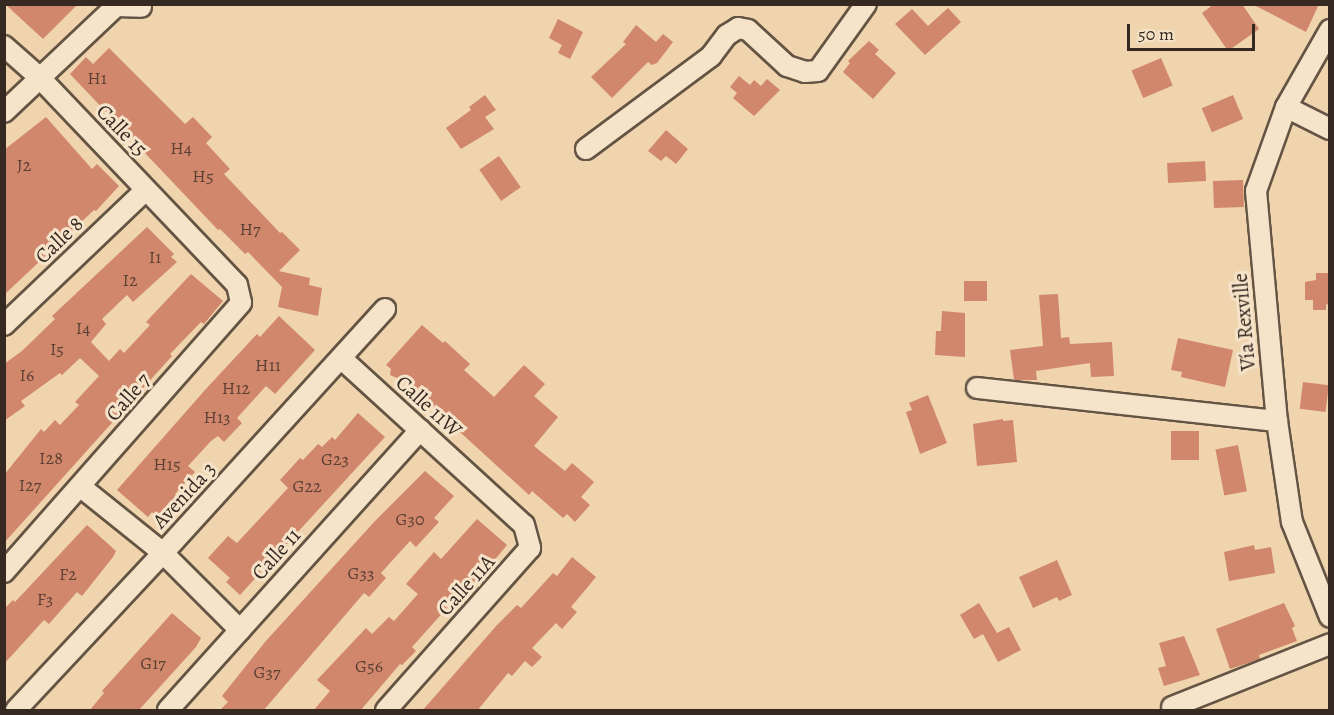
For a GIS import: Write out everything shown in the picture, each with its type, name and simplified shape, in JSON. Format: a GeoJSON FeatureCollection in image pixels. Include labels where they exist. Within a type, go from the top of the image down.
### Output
{"type":"FeatureCollection","features":[{"type":"Feature","properties":{"kind":"street"},"geometry":{"type":"LineString","coordinates":[[586,149],[711,56],[727,35],[738,28],[748,30],[788,66],[805,72],[818,70],[866,4]]}},
{"type":"Feature","properties":{"kind":"street"},"geometry":{"type":"LineString","coordinates":[[4,112],[116,6],[141,7]]}},
{"type":"Feature","properties":{"kind":"street","name":"Vía Rexville"},"geometry":{"type":"LineString","coordinates":[[1329,30],[1287,107],[1256,191],[1277,421],[1292,522],[1329,617]]}},
{"type":"Feature","properties":{"kind":"street","name":"Calle 15"},"geometry":{"type":"LineString","coordinates":[[4,46],[39,77],[203,249]]}},
{"type":"Feature","properties":{"kind":"street"},"geometry":{"type":"LineString","coordinates":[[1287,107],[1329,129]]}},
{"type":"Feature","properties":{"kind":"street","name":"Calle 8"},"geometry":{"type":"LineString","coordinates":[[4,325],[146,190]]}},
{"type":"Feature","properties":{"kind":"street","name":"Calle 7"},"geometry":{"type":"LineString","coordinates":[[4,572],[241,303],[237,285],[203,249]]}},
{"type":"Feature","properties":{"kind":"street","name":"Avenida 3"},"geometry":{"type":"LineString","coordinates":[[16,711],[342,359],[385,309]]}},
{"type":"Feature","properties":{"kind":"street","name":"Calle 11W"},"geometry":{"type":"LineString","coordinates":[[342,359],[485,489]]}},
{"type":"Feature","properties":{"kind":"street"},"geometry":{"type":"LineString","coordinates":[[976,388],[1277,421]]}},
{"type":"Feature","properties":{"kind":"street","name":"Calle 11"},"geometry":{"type":"LineString","coordinates":[[168,711],[420,430]]}},
{"type":"Feature","properties":{"kind":"street"},"geometry":{"type":"LineString","coordinates":[[81,487],[163,553],[240,630]]}},
{"type":"Feature","properties":{"kind":"street","name":"Calle 11A"},"geometry":{"type":"LineString","coordinates":[[386,711],[530,548],[524,525],[485,489]]}},
{"type":"Feature","properties":{"kind":"street"},"geometry":{"type":"LineString","coordinates":[[1172,707],[1329,644]]}},
{"type":"Feature","properties":{"kind":"building"},"geometry":{"type":"Polygon","coordinates":[[[5,4],[78,4],[43,39],[5,4]]]}},
{"type":"Feature","properties":{"kind":"building"},"geometry":{"type":"Polygon","coordinates":[[[1214,4],[1242,4],[1259,29],[1228,51],[1202,13],[1214,4]]]}},
{"type":"Feature","properties":{"kind":"building"},"geometry":{"type":"Polygon","coordinates":[[[1252,4],[1319,4],[1306,32],[1252,4]]]}},
{"type":"Feature","properties":{"kind":"building"},"geometry":{"type":"Polygon","coordinates":[[[948,8],[961,22],[925,55],[895,24],[912,9],[928,26],[948,8]]]}},
{"type":"Feature","properties":{"kind":"building"},"geometry":{"type":"Polygon","coordinates":[[[558,19],[583,32],[570,59],[558,53],[562,45],[549,38],[558,19]]]}},
{"type":"Feature","properties":{"kind":"building"},"geometry":{"type":"Polygon","coordinates":[[[636,25],[656,42],[663,34],[673,42],[657,63],[652,65],[648,62],[612,98],[591,77],[626,44],[623,42],[636,25]]]}},
{"type":"Feature","properties":{"kind":"building"},"geometry":{"type":"Polygon","coordinates":[[[869,41],[879,50],[875,54],[896,73],[873,99],[843,72],[850,63],[848,61],[869,41]]]}},
{"type":"Feature","properties":{"kind":"building"},"geometry":{"type":"Polygon","coordinates":[[[109,48],[185,124],[193,117],[212,137],[206,143],[230,169],[224,174],[280,233],[282,232],[300,250],[279,271],[310,278],[309,285],[322,288],[318,316],[278,307],[282,287],[248,252],[245,254],[220,229],[218,230],[70,74],[86,57],[93,64],[109,48]]]}},
{"type":"Feature","properties":{"kind":"building"},"geometry":{"type":"Polygon","coordinates":[[[1161,58],[1173,86],[1143,98],[1132,71],[1161,58]]]}},
{"type":"Feature","properties":{"kind":"building"},"geometry":{"type":"Polygon","coordinates":[[[739,76],[750,85],[754,80],[761,86],[767,79],[780,90],[754,116],[733,98],[737,93],[730,87],[739,76]]]}},
{"type":"Feature","properties":{"kind":"building"},"geometry":{"type":"Polygon","coordinates":[[[485,95],[496,110],[485,117],[494,129],[461,149],[446,128],[471,110],[469,107],[485,95]]]}},
{"type":"Feature","properties":{"kind":"building"},"geometry":{"type":"Polygon","coordinates":[[[1233,95],[1243,119],[1212,132],[1202,108],[1233,95]]]}},
{"type":"Feature","properties":{"kind":"building"},"geometry":{"type":"Polygon","coordinates":[[[46,117],[92,169],[97,164],[119,186],[96,211],[94,210],[4,295],[4,150],[46,117]]]}},
{"type":"Feature","properties":{"kind":"building"},"geometry":{"type":"Polygon","coordinates":[[[666,130],[688,149],[676,164],[666,156],[661,161],[648,151],[666,130]]]}},
{"type":"Feature","properties":{"kind":"building"},"geometry":{"type":"Polygon","coordinates":[[[499,156],[521,187],[501,201],[479,170],[499,156]]]}},
{"type":"Feature","properties":{"kind":"building"},"geometry":{"type":"Polygon","coordinates":[[[1205,161],[1206,181],[1168,183],[1167,163],[1205,161]]]}},
{"type":"Feature","properties":{"kind":"building"},"geometry":{"type":"Polygon","coordinates":[[[1243,180],[1244,207],[1214,208],[1213,181],[1243,180]]]}},
{"type":"Feature","properties":{"kind":"building"},"geometry":{"type":"Polygon","coordinates":[[[147,227],[174,254],[171,257],[177,262],[133,302],[127,295],[102,319],[106,324],[91,342],[109,361],[120,349],[124,353],[150,325],[146,322],[191,274],[223,301],[204,324],[201,322],[170,354],[172,356],[4,543],[4,475],[41,429],[44,432],[55,420],[60,425],[79,405],[75,402],[99,376],[80,358],[62,375],[60,373],[21,401],[25,406],[4,421],[4,364],[22,351],[55,319],[52,316],[147,227]]]}},
{"type":"Feature","properties":{"kind":"building"},"geometry":{"type":"Polygon","coordinates":[[[1316,273],[1329,273],[1329,305],[1326,304],[1326,310],[1313,310],[1313,300],[1305,300],[1305,282],[1316,280],[1316,273]]]}},
{"type":"Feature","properties":{"kind":"building"},"geometry":{"type":"Polygon","coordinates":[[[964,281],[987,281],[987,301],[964,301],[964,281]]]}},
{"type":"Feature","properties":{"kind":"building"},"geometry":{"type":"Polygon","coordinates":[[[1058,294],[1061,338],[1069,337],[1070,344],[1112,342],[1114,376],[1091,377],[1090,363],[1036,371],[1037,380],[1014,380],[1010,350],[1043,346],[1039,295],[1058,294]]]}},
{"type":"Feature","properties":{"kind":"building"},"geometry":{"type":"Polygon","coordinates":[[[942,311],[965,313],[965,357],[935,355],[936,331],[941,331],[942,311]]]}},
{"type":"Feature","properties":{"kind":"building"},"geometry":{"type":"Polygon","coordinates":[[[279,316],[315,350],[275,394],[266,386],[237,418],[242,423],[224,442],[218,436],[188,466],[195,472],[175,494],[181,500],[162,522],[152,512],[148,517],[117,490],[257,334],[260,337],[279,316]]]}},
{"type":"Feature","properties":{"kind":"building"},"geometry":{"type":"Polygon","coordinates":[[[422,325],[443,343],[445,341],[470,364],[464,370],[494,397],[524,365],[545,384],[534,396],[558,417],[534,446],[565,471],[572,463],[594,482],[581,497],[590,505],[575,522],[567,514],[563,518],[532,491],[529,495],[404,381],[390,375],[391,369],[386,365],[422,325]]]}},
{"type":"Feature","properties":{"kind":"building"},"geometry":{"type":"Polygon","coordinates":[[[1178,338],[1233,350],[1225,387],[1181,377],[1182,372],[1171,370],[1178,338]]]}},
{"type":"Feature","properties":{"kind":"building"},"geometry":{"type":"Polygon","coordinates":[[[1303,382],[1329,385],[1326,412],[1300,409],[1303,382]]]}},
{"type":"Feature","properties":{"kind":"building"},"geometry":{"type":"Polygon","coordinates":[[[928,395],[947,443],[920,454],[906,412],[912,410],[909,403],[928,395]]]}},
{"type":"Feature","properties":{"kind":"building"},"geometry":{"type":"Polygon","coordinates":[[[358,413],[385,437],[240,595],[226,582],[230,578],[208,558],[228,536],[237,543],[288,488],[280,480],[300,458],[303,460],[318,444],[322,447],[332,437],[335,440],[358,413]]]}},
{"type":"Feature","properties":{"kind":"building"},"geometry":{"type":"Polygon","coordinates":[[[1003,419],[1003,421],[1013,420],[1017,462],[977,466],[973,424],[1003,419]]]}},
{"type":"Feature","properties":{"kind":"building"},"geometry":{"type":"Polygon","coordinates":[[[1171,431],[1199,431],[1199,460],[1171,460],[1171,431]]]}},
{"type":"Feature","properties":{"kind":"building"},"geometry":{"type":"Polygon","coordinates":[[[1238,445],[1247,491],[1224,496],[1215,449],[1238,445]]]}},
{"type":"Feature","properties":{"kind":"building"},"geometry":{"type":"Polygon","coordinates":[[[425,471],[454,496],[434,518],[439,522],[416,547],[410,541],[381,573],[386,578],[369,597],[364,593],[263,711],[219,711],[228,702],[222,696],[265,642],[375,521],[425,471]]]}},
{"type":"Feature","properties":{"kind":"building"},"geometry":{"type":"Polygon","coordinates":[[[477,519],[507,545],[482,575],[446,609],[412,647],[416,651],[402,665],[400,664],[360,711],[313,711],[330,691],[317,680],[366,628],[372,634],[389,617],[394,621],[418,594],[406,584],[434,552],[441,559],[477,519]]]}},
{"type":"Feature","properties":{"kind":"building"},"geometry":{"type":"Polygon","coordinates":[[[87,525],[116,551],[113,557],[82,596],[77,592],[49,624],[44,620],[4,664],[4,609],[13,600],[15,602],[87,525]]]}},
{"type":"Feature","properties":{"kind":"building"},"geometry":{"type":"Polygon","coordinates":[[[1254,545],[1255,550],[1271,547],[1275,573],[1229,581],[1224,552],[1254,545]]]}},
{"type":"Feature","properties":{"kind":"building"},"geometry":{"type":"Polygon","coordinates":[[[572,557],[596,577],[571,607],[577,612],[562,629],[556,623],[532,648],[542,657],[532,667],[525,661],[512,676],[508,673],[477,711],[422,711],[497,625],[517,605],[521,608],[553,573],[557,576],[572,557]]]}},
{"type":"Feature","properties":{"kind":"building"},"geometry":{"type":"Polygon","coordinates":[[[1057,560],[1072,595],[1059,601],[1057,597],[1033,608],[1019,577],[1057,560]]]}},
{"type":"Feature","properties":{"kind":"building"},"geometry":{"type":"Polygon","coordinates":[[[979,603],[997,633],[1009,627],[1021,650],[998,662],[983,634],[974,639],[960,615],[979,603]]]}},
{"type":"Feature","properties":{"kind":"building"},"geometry":{"type":"Polygon","coordinates":[[[1284,603],[1295,626],[1292,628],[1297,641],[1259,655],[1260,659],[1230,669],[1216,629],[1284,603]]]}},
{"type":"Feature","properties":{"kind":"building"},"geometry":{"type":"Polygon","coordinates":[[[172,613],[201,638],[196,647],[138,711],[89,711],[104,693],[102,691],[172,613]]]}},
{"type":"Feature","properties":{"kind":"building"},"geometry":{"type":"Polygon","coordinates":[[[1184,636],[1200,675],[1164,686],[1158,668],[1166,666],[1159,643],[1184,636]]]}}]}
